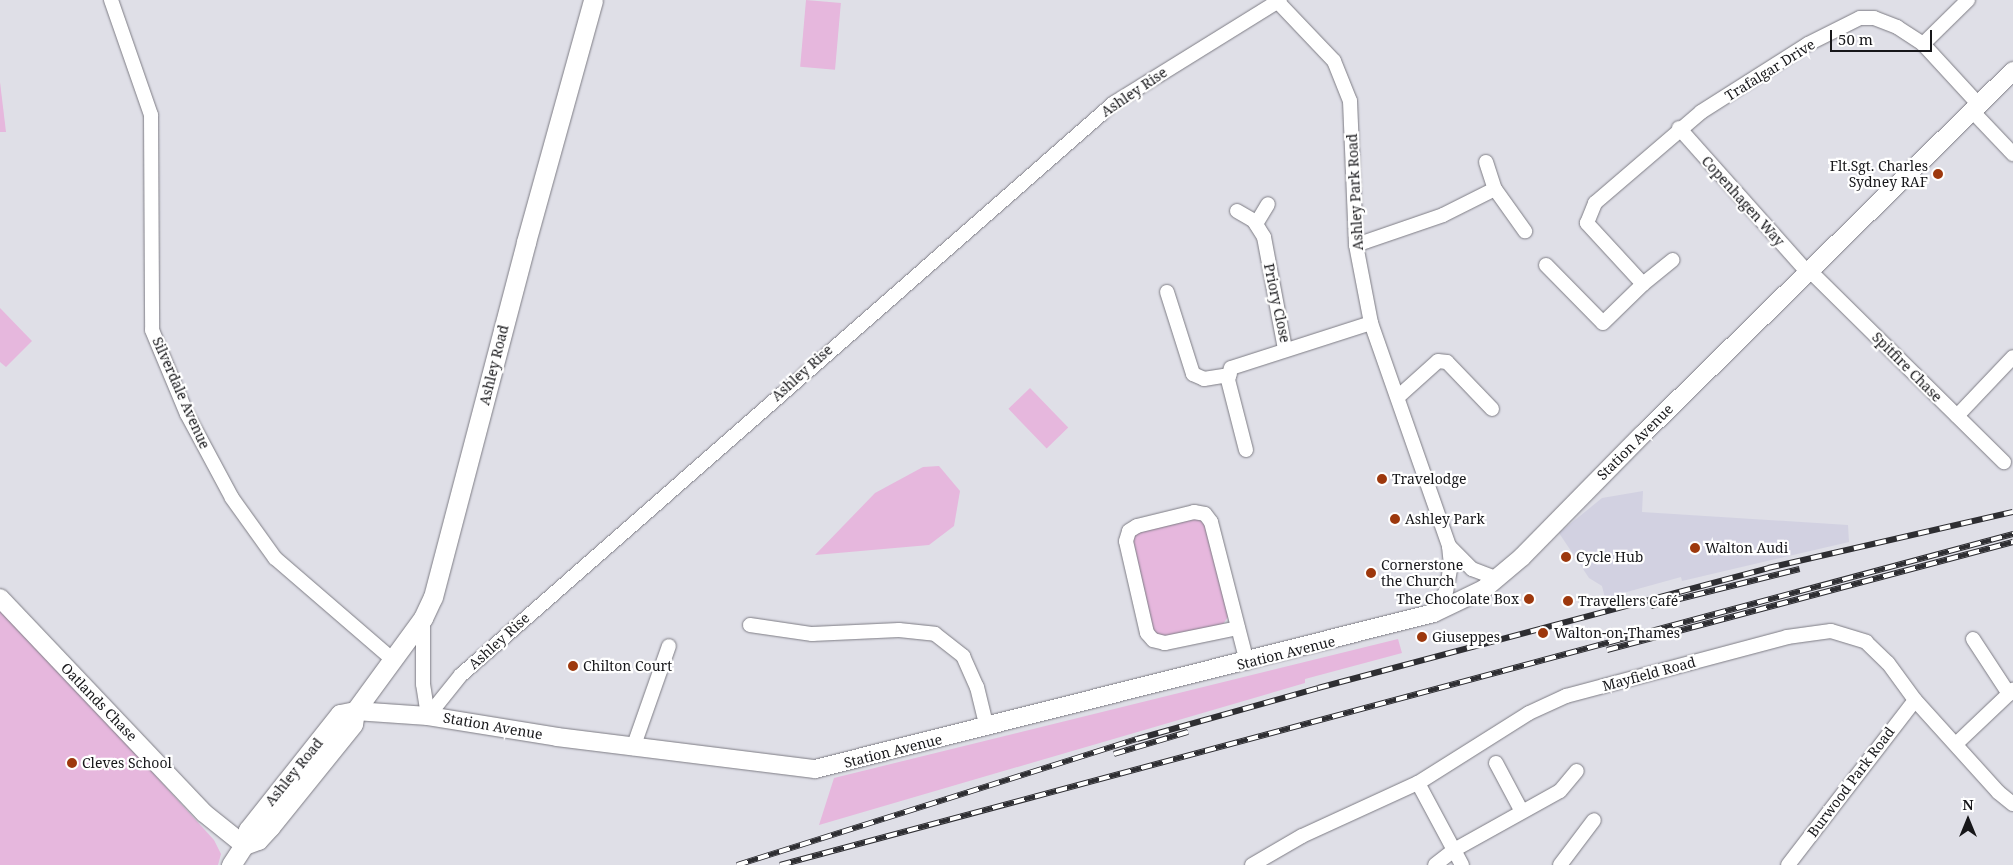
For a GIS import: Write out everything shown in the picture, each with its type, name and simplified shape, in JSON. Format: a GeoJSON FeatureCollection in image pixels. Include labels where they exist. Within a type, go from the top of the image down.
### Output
{"type":"FeatureCollection","features":[{"type":"Feature","properties":{"kind":"main road","name":"Ashley Road"},"geometry":{"type":"LineString","coordinates":[[231,865],[244,845],[248,830],[340,714],[355,710],[423,618],[442,568],[526,242],[593,0]]}},
{"type":"Feature","properties":{"kind":"street","name":"Silverdale Avenue"},"geometry":{"type":"LineString","coordinates":[[111,0],[151,114],[152,330],[187,414],[232,498],[275,558],[392,659]]}},
{"type":"Feature","properties":{"kind":"street","name":"Ashley Park Road"},"geometry":{"type":"LineString","coordinates":[[1278,0],[1334,61],[1350,101],[1356,245],[1371,323],[1399,396],[1449,546],[1451,564],[1446,591],[1434,613]]}},
{"type":"Feature","properties":{"kind":"street","name":"Ashley Rise"},"geometry":{"type":"LineString","coordinates":[[428,716],[468,668],[1114,103],[1278,0]]}},
{"type":"Feature","properties":{"kind":"street"},"geometry":{"type":"LineString","coordinates":[[1923,44],[1968,0]]}},
{"type":"Feature","properties":{"kind":"street","name":"Trafalgar Drive"},"geometry":{"type":"LineString","coordinates":[[1644,284],[1592,231],[1587,223],[1590,211],[1679,128],[1808,44],[1860,18],[1874,18],[1898,27],[1923,44],[2013,154]]}},
{"type":"Feature","properties":{"kind":"street","name":"Station Avenue"},"geometry":{"type":"LineString","coordinates":[[355,710],[428,716],[633,748],[815,769],[987,728],[1434,613],[1472,596],[1498,579],[1977,109],[2013,71]]}},
{"type":"Feature","properties":{"kind":"street","name":"Copenhagen Way"},"geometry":{"type":"LineString","coordinates":[[1679,128],[1810,273]]}},
{"type":"Feature","properties":{"kind":"street"},"geometry":{"type":"LineString","coordinates":[[1486,162],[1495,189],[1525,231]]}},
{"type":"Feature","properties":{"kind":"street"},"geometry":{"type":"LineString","coordinates":[[1356,245],[1443,215],[1495,189]]}},
{"type":"Feature","properties":{"kind":"street"},"geometry":{"type":"LineString","coordinates":[[1237,212],[1256,224],[1268,204]]}},
{"type":"Feature","properties":{"kind":"street","name":"Priory Close"},"geometry":{"type":"LineString","coordinates":[[1256,224],[1264,237],[1285,349],[1371,323]]}},
{"type":"Feature","properties":{"kind":"street"},"geometry":{"type":"LineString","coordinates":[[1546,265],[1603,323],[1644,284],[1673,260]]}},
{"type":"Feature","properties":{"kind":"street","name":"Spitfire Chase"},"geometry":{"type":"LineString","coordinates":[[1810,273],[2004,462]]}},
{"type":"Feature","properties":{"kind":"street"},"geometry":{"type":"LineString","coordinates":[[1168,292],[1193,374],[1204,379],[1230,375]]}},
{"type":"Feature","properties":{"kind":"street"},"geometry":{"type":"LineString","coordinates":[[1246,450],[1230,375],[1231,368],[1242,362],[1285,349]]}},
{"type":"Feature","properties":{"kind":"street"},"geometry":{"type":"LineString","coordinates":[[1957,416],[2013,357]]}},
{"type":"Feature","properties":{"kind":"street"},"geometry":{"type":"LineString","coordinates":[[1399,396],[1438,361],[1447,362],[1492,409]]}},
{"type":"Feature","properties":{"kind":"street"},"geometry":{"type":"LineString","coordinates":[[1238,628],[1165,644],[1154,640],[1147,632],[1128,550],[1126,541],[1129,531],[1137,526],[1194,512],[1205,514],[1211,522],[1247,662]]}},
{"type":"Feature","properties":{"kind":"street","name":"Ashley Park Road"},"geometry":{"type":"LineString","coordinates":[[1449,546],[1472,569],[1498,579]]}},
{"type":"Feature","properties":{"kind":"street","name":"Oatlands Chase"},"geometry":{"type":"LineString","coordinates":[[0,598],[204,813],[244,845]]}},
{"type":"Feature","properties":{"kind":"street"},"geometry":{"type":"LineString","coordinates":[[423,618],[423,684],[428,716]]}},
{"type":"Feature","properties":{"kind":"street"},"geometry":{"type":"LineString","coordinates":[[750,624],[812,634],[898,630],[935,634],[963,656],[976,687],[987,728]]}},
{"type":"Feature","properties":{"kind":"street","name":"Mayfield Road"},"geometry":{"type":"LineString","coordinates":[[1252,865],[1302,836],[1418,783],[1529,712],[1566,696],[1787,637],[1831,631],[1856,636],[1888,663],[1915,700],[1998,792],[2013,804]]}},
{"type":"Feature","properties":{"kind":"street"},"geometry":{"type":"LineString","coordinates":[[1956,744],[2011,692],[1972,639]]}},
{"type":"Feature","properties":{"kind":"street"},"geometry":{"type":"LineString","coordinates":[[633,748],[669,646]]}},
{"type":"Feature","properties":{"kind":"street","name":"Burwood Park Road"},"geometry":{"type":"LineString","coordinates":[[1788,865],[1915,700]]}},
{"type":"Feature","properties":{"kind":"street"},"geometry":{"type":"LineString","coordinates":[[1496,763],[1521,810]]}},
{"type":"Feature","properties":{"kind":"street"},"geometry":{"type":"LineString","coordinates":[[1434,865],[1454,850],[1521,810],[1560,791],[1577,771]]}},
{"type":"Feature","properties":{"kind":"street"},"geometry":{"type":"LineString","coordinates":[[1418,783],[1462,865]]}},
{"type":"Feature","properties":{"kind":"street"},"geometry":{"type":"LineString","coordinates":[[1560,865],[1594,820]]}},
{"type":"Feature","properties":{"kind":"shaded area"},"geometry":{"type":"Polygon","coordinates":[[[806,0],[841,3],[835,70],[800,67],[806,0]]]}},
{"type":"Feature","properties":{"kind":"shaded area"},"geometry":{"type":"Polygon","coordinates":[[[0,82],[6,132],[0,132],[0,82]]]}},
{"type":"Feature","properties":{"kind":"shaded area"},"geometry":{"type":"Polygon","coordinates":[[[0,308],[32,341],[6,367],[0,362],[0,308]]]}},
{"type":"Feature","properties":{"kind":"shaded area"},"geometry":{"type":"Polygon","coordinates":[[[1030,388],[1068,428],[1047,448],[1008,409],[1030,388]]]}},
{"type":"Feature","properties":{"kind":"shaded area"},"geometry":{"type":"Polygon","coordinates":[[[939,466],[960,491],[954,526],[929,545],[815,555],[875,493],[923,467],[939,466]]]}},
{"type":"Feature","properties":{"kind":"shaded area","name":"Walton Audi"},"geometry":{"type":"Polygon","coordinates":[[[1643,491],[1642,512],[1848,525],[1849,542],[1682,581],[1681,577],[1605,598],[1602,586],[1589,578],[1559,533],[1602,498],[1643,491]]]}},
{"type":"Feature","properties":{"kind":"shaded area"},"geometry":{"type":"Polygon","coordinates":[[[1196,517],[1203,519],[1228,603],[1228,617],[1223,624],[1165,640],[1154,635],[1132,535],[1135,531],[1196,517]]]}},
{"type":"Feature","properties":{"kind":"shaded area","name":"Cleves School"},"geometry":{"type":"Polygon","coordinates":[[[0,605],[214,840],[221,854],[218,865],[0,865],[0,605]]]}},
{"type":"Feature","properties":{"kind":"shaded area"},"geometry":{"type":"Polygon","coordinates":[[[1398,639],[1402,653],[1305,679],[1305,683],[819,825],[834,778],[1398,639]]]}},
{"type":"Feature","properties":{"kind":"railway"},"geometry":{"type":"LineString","coordinates":[[737,865],[1137,739],[1318,688],[1768,568],[2013,512]]}},
{"type":"Feature","properties":{"kind":"railway"},"geometry":{"type":"LineString","coordinates":[[780,865],[2013,534]]}},
{"type":"Feature","properties":{"kind":"railway"},"geometry":{"type":"LineString","coordinates":[[1607,650],[2013,542]]}},
{"type":"Feature","properties":{"kind":"railway"},"geometry":{"type":"LineString","coordinates":[[1651,606],[1799,569]]}},
{"type":"Feature","properties":{"kind":"railway"},"geometry":{"type":"LineString","coordinates":[[1114,754],[1188,732]]}},
{"type":"Feature","properties":{"kind":"place","name":"Flt.Sgt. Charles Sydney RAF"},"geometry":{"type":"Point","coordinates":[1938,174]}},
{"type":"Feature","properties":{"kind":"place","name":"Travelodge"},"geometry":{"type":"Point","coordinates":[1382,479]}},
{"type":"Feature","properties":{"kind":"place","name":"Ashley Park"},"geometry":{"type":"Point","coordinates":[1395,519]}},
{"type":"Feature","properties":{"kind":"place","name":"Walton Audi"},"geometry":{"type":"Point","coordinates":[1695,548]}},
{"type":"Feature","properties":{"kind":"place","name":"Cycle Hub"},"geometry":{"type":"Point","coordinates":[1566,557]}},
{"type":"Feature","properties":{"kind":"place","name":"Cornerstone the Church"},"geometry":{"type":"Point","coordinates":[1371,573]}},
{"type":"Feature","properties":{"kind":"place","name":"The Chocolate Box"},"geometry":{"type":"Point","coordinates":[1529,599]}},
{"type":"Feature","properties":{"kind":"place","name":"Travellers Café"},"geometry":{"type":"Point","coordinates":[1568,601]}},
{"type":"Feature","properties":{"kind":"place","name":"Walton-on-Thames"},"geometry":{"type":"Point","coordinates":[1543,633]}},
{"type":"Feature","properties":{"kind":"place","name":"Giuseppes"},"geometry":{"type":"Point","coordinates":[1422,637]}},
{"type":"Feature","properties":{"kind":"place","name":"Chilton Court"},"geometry":{"type":"Point","coordinates":[573,666]}},
{"type":"Feature","properties":{"kind":"place","name":"Cleves School"},"geometry":{"type":"Point","coordinates":[72,763]}}]}
